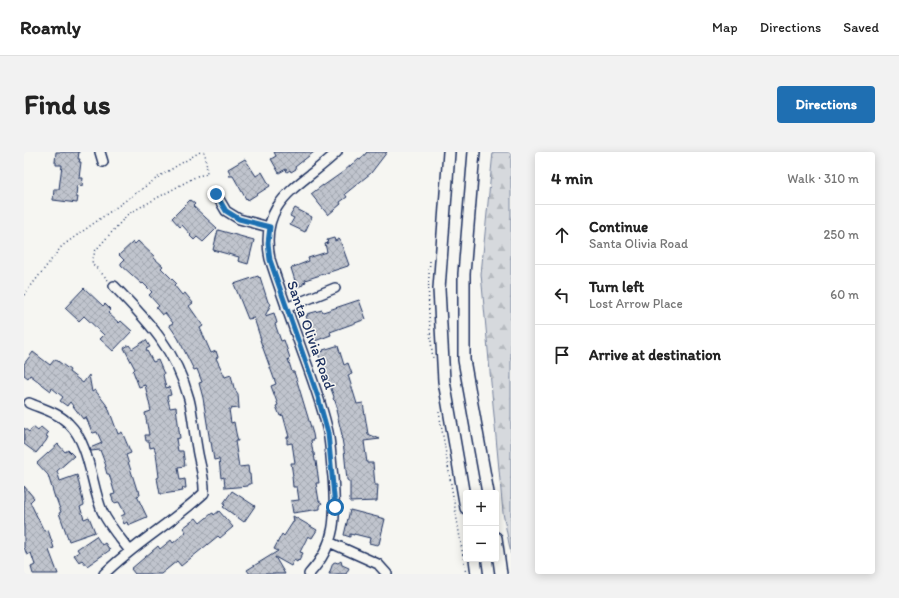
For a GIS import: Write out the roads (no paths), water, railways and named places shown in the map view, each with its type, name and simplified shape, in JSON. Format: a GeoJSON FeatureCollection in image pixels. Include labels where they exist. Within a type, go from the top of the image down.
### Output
{"type":"FeatureCollection","features":[{"type":"Feature","properties":{"kind":"main road"},"geometry":{"type":"LineString","coordinates":[[450,152],[439,288],[444,381],[463,491]]}},
{"type":"Feature","properties":{"kind":"main road"},"geometry":{"type":"LineString","coordinates":[[474,152],[464,274],[464,360],[487,490]]}},
{"type":"Feature","properties":{"kind":"main road"},"geometry":{"type":"LineString","coordinates":[[499,560],[501,574]]}},
{"type":"Feature","properties":{"kind":"main road"},"geometry":{"type":"LineString","coordinates":[[475,562],[477,574]]}},
{"type":"Feature","properties":{"kind":"street"},"geometry":{"type":"LineString","coordinates":[[100,152],[102,162]]}},
{"type":"Feature","properties":{"kind":"street","name":"Santa Olivia Road"},"geometry":{"type":"LineString","coordinates":[[309,574],[319,562],[329,542],[334,525],[335,507],[328,433],[318,397],[270,260],[268,243],[270,227],[275,211],[287,194],[337,152]]}},
{"type":"Feature","properties":{"kind":"street"},"geometry":{"type":"LineString","coordinates":[[216,194],[226,211],[239,219],[270,227]]}},
{"type":"Feature","properties":{"kind":"street"},"geometry":{"type":"LineString","coordinates":[[104,574],[130,551],[192,504],[204,493],[204,483],[199,465],[189,401],[180,372],[166,346],[152,325],[114,286]]}},
{"type":"Feature","properties":{"kind":"street"},"geometry":{"type":"LineString","coordinates":[[286,308],[335,288]]}},
{"type":"Feature","properties":{"kind":"street"},"geometry":{"type":"LineString","coordinates":[[29,403],[59,416],[68,422],[77,432],[83,445],[102,512],[111,528],[130,551]]}},
{"type":"Feature","properties":{"kind":"street"},"geometry":{"type":"LineString","coordinates":[[329,542],[378,564],[387,574]]}}]}
